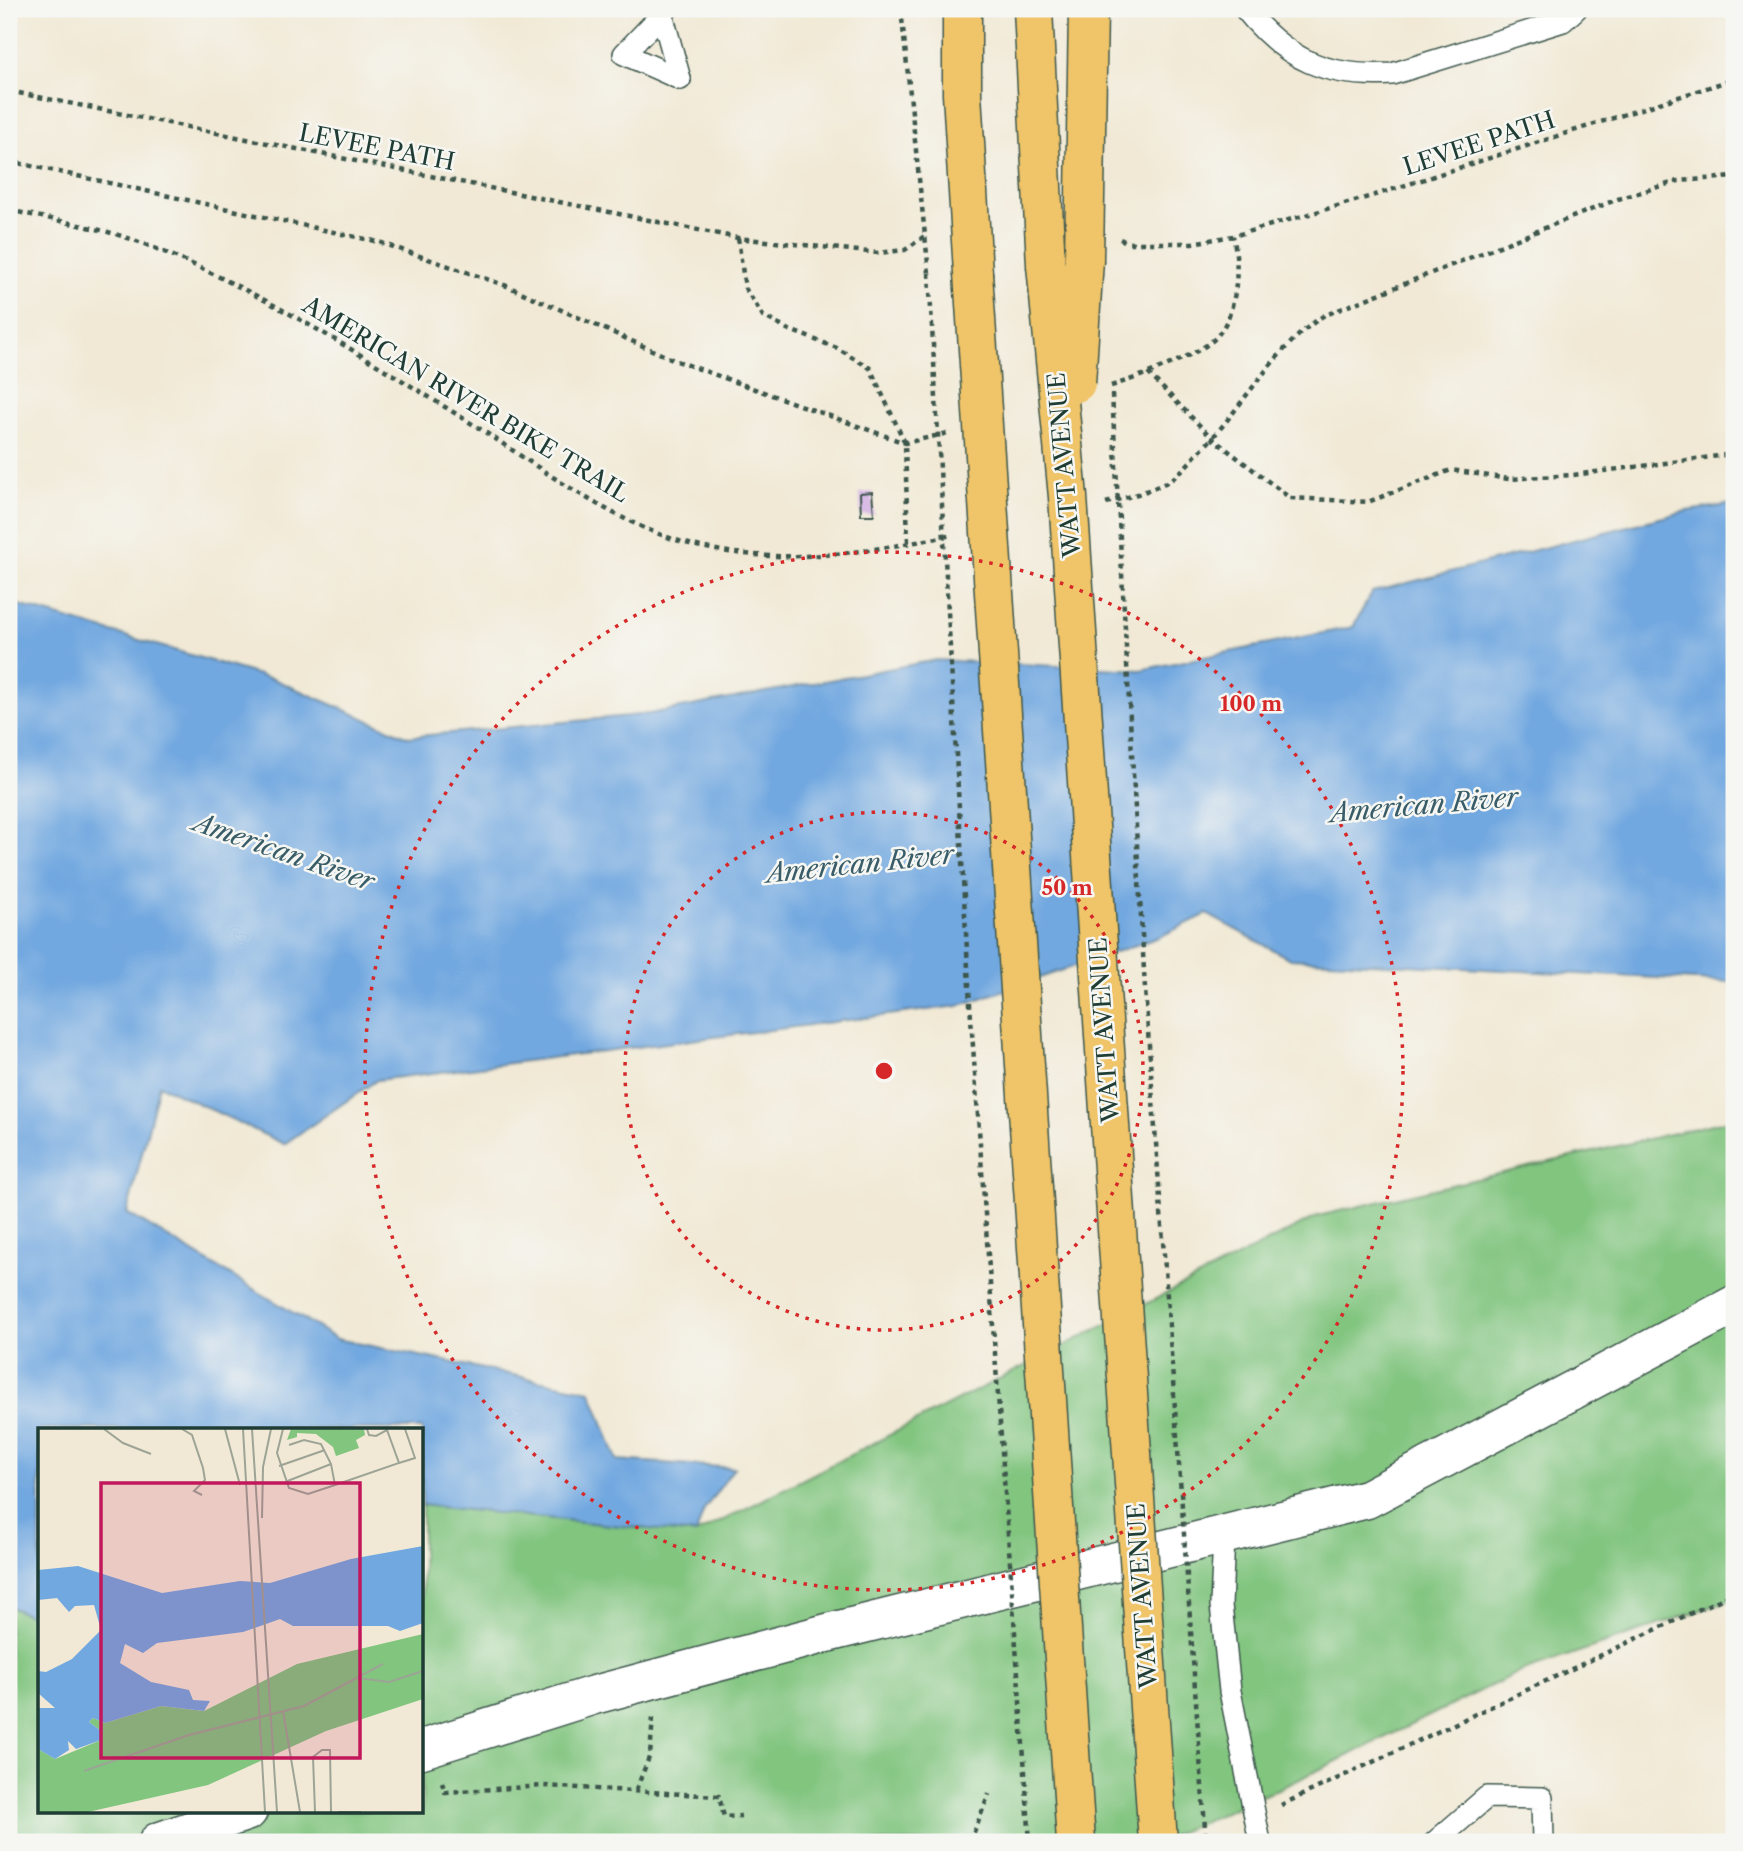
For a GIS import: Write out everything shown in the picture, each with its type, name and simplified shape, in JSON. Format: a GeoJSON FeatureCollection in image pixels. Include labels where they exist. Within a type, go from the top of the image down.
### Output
{"type":"FeatureCollection","features":[{"type":"Feature","properties":{"kind":"main road"},"geometry":{"type":"LineString","coordinates":[[937,9],[962,94]]}},
{"type":"Feature","properties":{"kind":"main road"},"geometry":{"type":"LineString","coordinates":[[962,9],[962,94],[973,273],[1076,1842]]}},
{"type":"Feature","properties":{"kind":"main road","name":"WATT AVENUE"},"geometry":{"type":"LineString","coordinates":[[1033,9],[1046,265],[1083,501],[1158,1842]]}},
{"type":"Feature","properties":{"kind":"main road"},"geometry":{"type":"LineString","coordinates":[[1083,501],[1088,9]]}},
{"type":"Feature","properties":{"kind":"street"},"geometry":{"type":"LineString","coordinates":[[424,1748],[639,1683],[1002,1589],[1367,1499],[1730,1310]]}},
{"type":"Feature","properties":{"kind":"street"},"geometry":{"type":"LineString","coordinates":[[158,1842],[245,1812]]}},
{"type":"Feature","properties":{"kind":"lane"},"geometry":{"type":"LineString","coordinates":[[1245,9],[1266,35],[1300,59],[1325,69],[1365,76],[1392,74],[1563,22],[1578,10]]}},
{"type":"Feature","properties":{"kind":"lane"},"geometry":{"type":"LineString","coordinates":[[1224,1536],[1221,1605],[1230,1691],[1260,1842]]}},
{"type":"Feature","properties":{"kind":"lane"},"geometry":{"type":"LineString","coordinates":[[1435,1842],[1487,1797],[1542,1798],[1543,1842]]}},
{"type":"Feature","properties":{"kind":"path"},"geometry":{"type":"LineString","coordinates":[[901,9],[929,273],[970,1004],[1030,1842]]}},
{"type":"Feature","properties":{"kind":"path","name":"LEVEE PATH"},"geometry":{"type":"LineString","coordinates":[[1112,234],[1129,243],[1192,243],[1233,236],[1373,196],[1734,79]]}},
{"type":"Feature","properties":{"kind":"path","name":"LEVEE PATH"},"geometry":{"type":"LineString","coordinates":[[9,91],[738,238],[878,253],[905,250],[926,235]]}},
{"type":"Feature","properties":{"kind":"path"},"geometry":{"type":"LineString","coordinates":[[9,161],[379,242],[507,286],[677,361],[905,443]]}},
{"type":"Feature","properties":{"kind":"path"},"geometry":{"type":"LineString","coordinates":[[1083,501],[1136,496],[1173,478],[1213,439],[1282,350],[1323,316],[1618,200],[1678,181],[1734,177]]}},
{"type":"Feature","properties":{"kind":"path","name":"AMERICAN RIVER BIKE TRAIL"},"geometry":{"type":"LineString","coordinates":[[9,210],[140,242],[236,285],[298,317],[559,482],[655,532],[695,545],[775,558],[822,557],[960,534]]}},
{"type":"Feature","properties":{"kind":"path"},"geometry":{"type":"LineString","coordinates":[[738,238],[739,263],[745,288],[763,316],[787,329],[837,348],[870,368],[905,443],[908,544]]}},
{"type":"Feature","properties":{"kind":"path"},"geometry":{"type":"LineString","coordinates":[[1148,373],[1213,439],[1290,498],[1368,502],[1451,470],[1508,479],[1573,475],[1734,454]]}},
{"type":"Feature","properties":{"kind":"path"},"geometry":{"type":"LineString","coordinates":[[1111,376],[1144,989],[1206,1842]]}},
{"type":"Feature","properties":{"kind":"path"},"geometry":{"type":"LineString","coordinates":[[1255,1817],[1734,1593]]}},
{"type":"Feature","properties":{"kind":"path"},"geometry":{"type":"LineString","coordinates":[[636,1790],[654,1737]]}},
{"type":"Feature","properties":{"kind":"path"},"geometry":{"type":"LineString","coordinates":[[445,1792],[544,1786],[719,1796],[724,1817],[741,1816]]}},
{"type":"Feature","properties":{"kind":"path"},"geometry":{"type":"LineString","coordinates":[[970,1842],[989,1794]]}},
{"type":"Feature","properties":{"kind":"green space"},"geometry":{"type":"Polygon","coordinates":[[[1734,1119],[1734,1599],[1517,1673],[1296,1781],[1157,1842],[9,1842],[9,1607],[28,1615],[38,1612],[38,1812],[424,1812],[424,1505],[696,1534],[1318,1216],[1734,1119]]]}},
{"type":"Feature","properties":{"kind":"water","name":"American River"},"geometry":{"type":"Polygon","coordinates":[[[1734,504],[1734,982],[1290,959],[1207,914],[1159,937],[958,1006],[377,1080],[284,1144],[159,1085],[127,1213],[337,1339],[591,1391],[617,1460],[734,1468],[704,1510],[696,1534],[424,1505],[424,1428],[38,1428],[38,1612],[28,1615],[9,1606],[9,602],[273,679],[408,737],[649,714],[936,660],[1140,670],[1353,627],[1372,592],[1687,511],[1734,504]]]}},
{"type":"Feature","properties":{"kind":"building"},"geometry":{"type":"Polygon","coordinates":[[[872,492],[874,515],[861,515],[860,493],[872,492]]]}}]}
